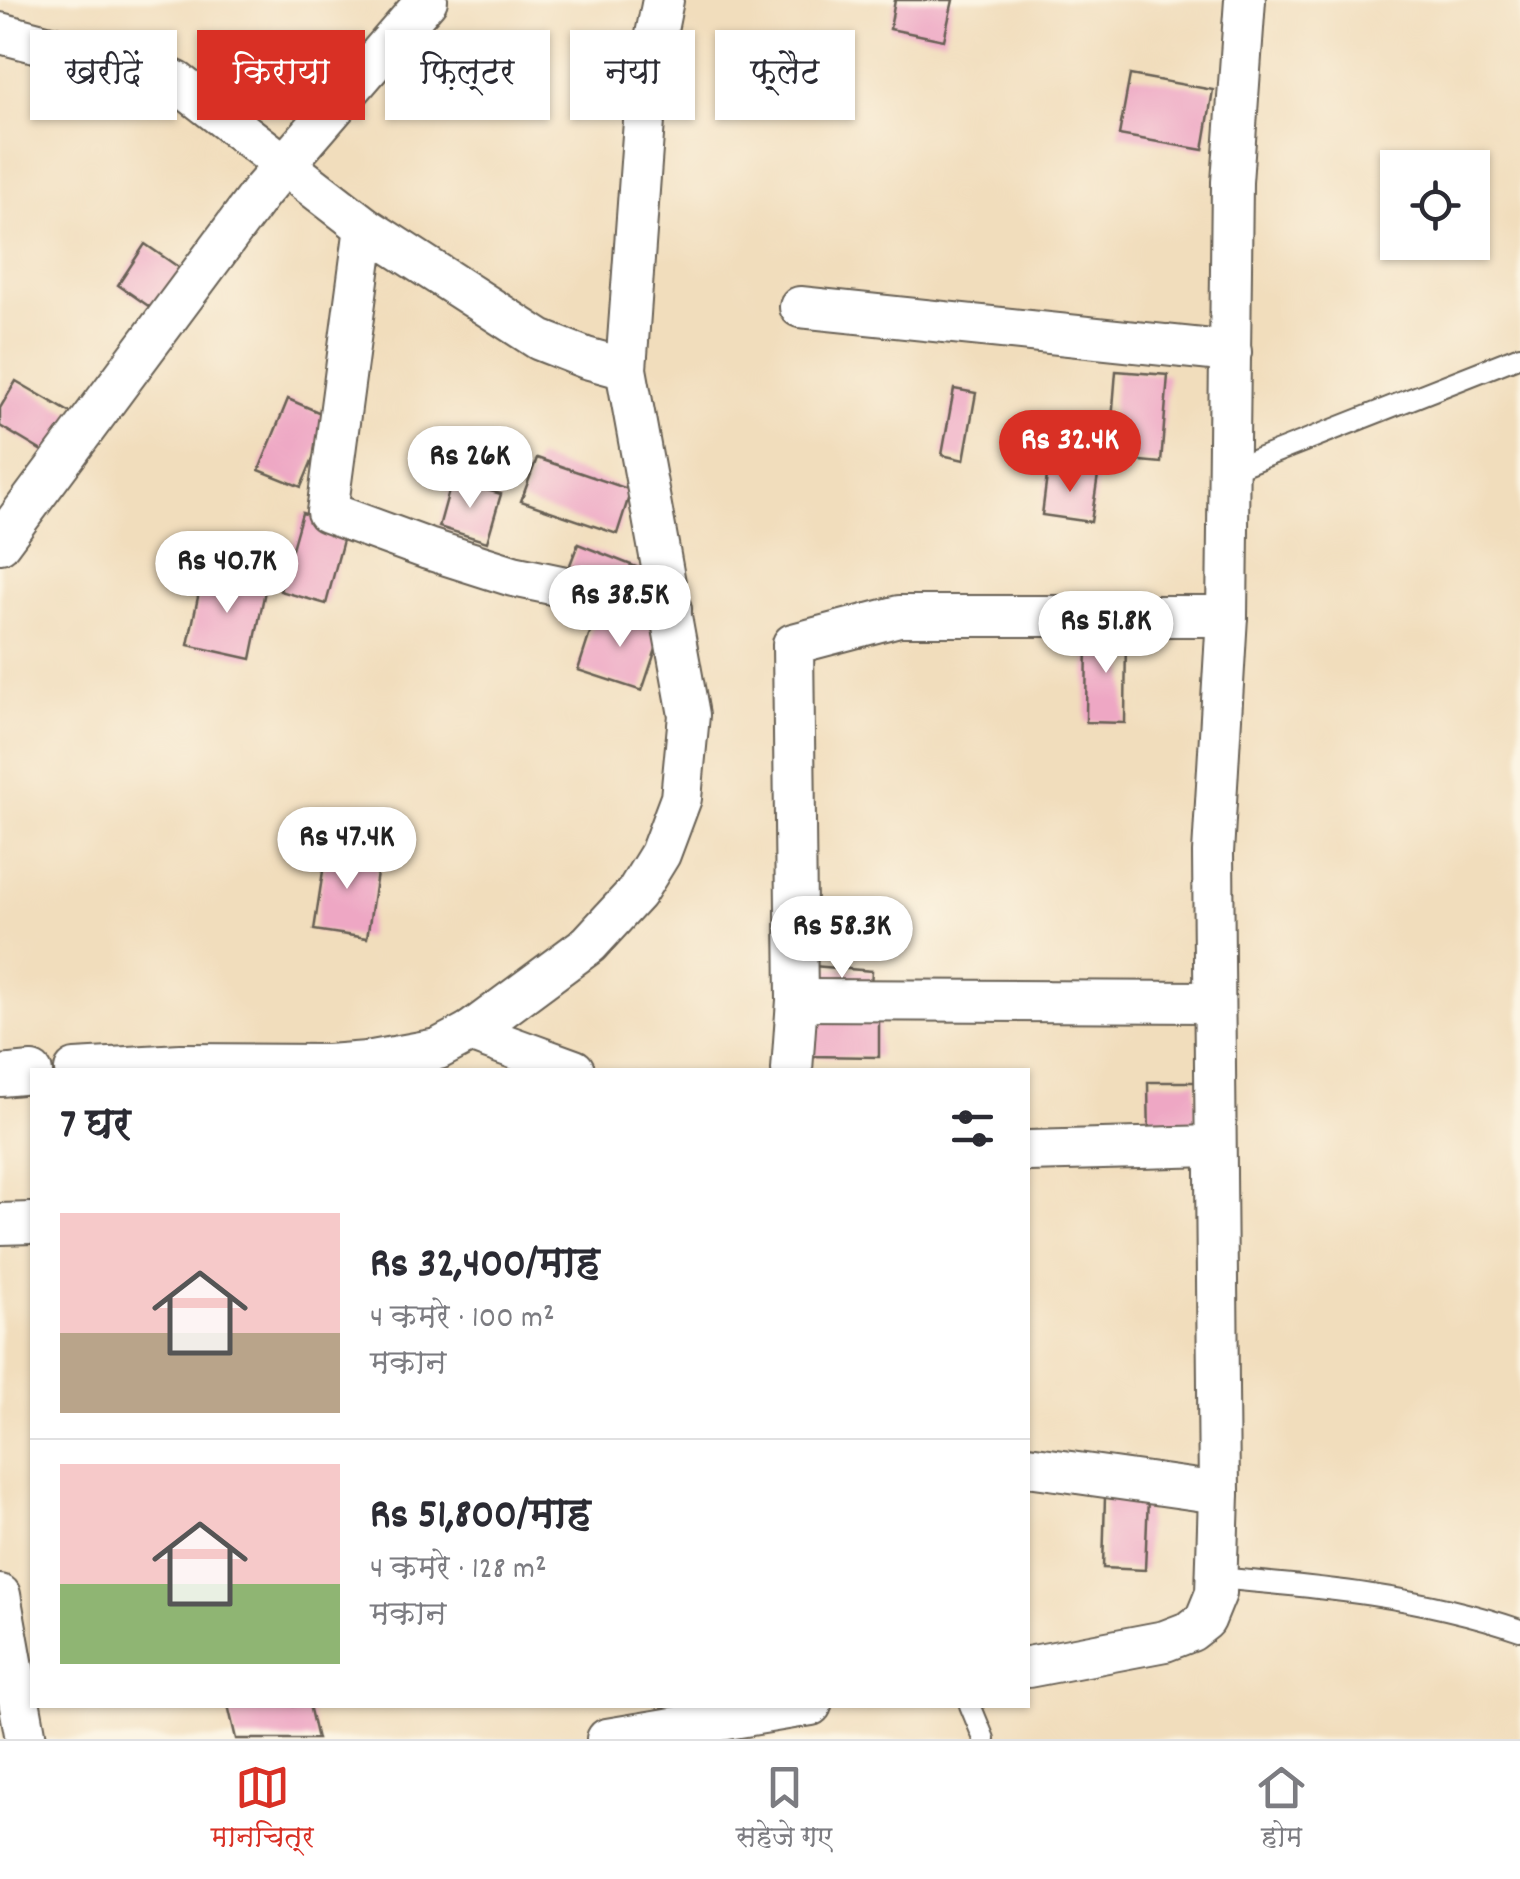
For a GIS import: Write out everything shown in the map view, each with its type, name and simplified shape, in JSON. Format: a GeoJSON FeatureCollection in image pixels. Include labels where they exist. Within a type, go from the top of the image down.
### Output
{"type":"FeatureCollection","features":[{"type":"Feature","properties":{"kind":"street"},"geometry":{"type":"LineString","coordinates":[[0,543],[283,165],[426,0]]}},
{"type":"Feature","properties":{"kind":"street"},"geometry":{"type":"LineString","coordinates":[[111,1068],[367,1062],[438,1049],[470,1032],[589,944],[636,893],[660,854],[681,798],[689,716],[626,369],[647,80],[662,0]]}},
{"type":"Feature","properties":{"kind":"street"},"geometry":{"type":"LineString","coordinates":[[1030,1667],[1166,1641],[1192,1632],[1210,1611],[1216,1578],[1219,1493],[1212,854],[1226,616],[1232,182],[1244,0]]}},
{"type":"Feature","properties":{"kind":"street"},"geometry":{"type":"LineString","coordinates":[[0,33],[177,82],[366,227],[540,340],[626,369]]}},
{"type":"Feature","properties":{"kind":"street"},"geometry":{"type":"LineString","coordinates":[[366,227],[327,512],[513,576],[670,609]]}},
{"type":"Feature","properties":{"kind":"street"},"geometry":{"type":"LineString","coordinates":[[800,306],[1231,352]]}},
{"type":"Feature","properties":{"kind":"street"},"geometry":{"type":"LineString","coordinates":[[792,1068],[797,1000],[793,644],[899,616],[1226,616]]}},
{"type":"Feature","properties":{"kind":"street"},"geometry":{"type":"LineString","coordinates":[[797,1000],[1212,1002]]}},
{"type":"Feature","properties":{"kind":"street"},"geometry":{"type":"LineString","coordinates":[[470,1032],[569,1068]]}},
{"type":"Feature","properties":{"kind":"street"},"geometry":{"type":"LineString","coordinates":[[0,1076],[30,1073]]}},
{"type":"Feature","properties":{"kind":"street"},"geometry":{"type":"LineString","coordinates":[[1030,1151],[1213,1146]]}},
{"type":"Feature","properties":{"kind":"street"},"geometry":{"type":"LineString","coordinates":[[0,1224],[30,1223]]}},
{"type":"Feature","properties":{"kind":"street"},"geometry":{"type":"LineString","coordinates":[[1030,1466],[1219,1493]]}},
{"type":"Feature","properties":{"kind":"street"},"geometry":{"type":"LineString","coordinates":[[0,1594],[26,1739]]}},
{"type":"Feature","properties":{"kind":"street"},"geometry":{"type":"LineString","coordinates":[[607,1739],[793,1708]]}},
{"type":"Feature","properties":{"kind":"lane"},"geometry":{"type":"LineString","coordinates":[[1228,471],[1520,356]]}},
{"type":"Feature","properties":{"kind":"lane"},"geometry":{"type":"LineString","coordinates":[[1216,1578],[1402,1598],[1520,1630]]}},
{"type":"Feature","properties":{"kind":"lane"},"geometry":{"type":"LineString","coordinates":[[971,1708],[984,1739]]}},
{"type":"Feature","properties":{"kind":"building"},"geometry":{"type":"Polygon","coordinates":[[[895,0],[953,0],[944,40],[890,29],[895,0]]]}},
{"type":"Feature","properties":{"kind":"building"},"geometry":{"type":"Polygon","coordinates":[[[1130,75],[1213,90],[1203,150],[1119,135],[1130,75]]]}},
{"type":"Feature","properties":{"kind":"building"},"geometry":{"type":"Polygon","coordinates":[[[145,244],[187,273],[160,314],[118,285],[145,244]]]}},
{"type":"Feature","properties":{"kind":"building"},"geometry":{"type":"Polygon","coordinates":[[[1116,371],[1168,375],[1161,463],[1109,458],[1116,371]]]}},
{"type":"Feature","properties":{"kind":"building"},"geometry":{"type":"Polygon","coordinates":[[[16,381],[76,416],[52,457],[0,426],[0,408],[16,381]]]}},
{"type":"Feature","properties":{"kind":"building"},"geometry":{"type":"Polygon","coordinates":[[[954,389],[976,393],[964,460],[942,455],[954,389]]]}},
{"type":"Feature","properties":{"kind":"building"},"geometry":{"type":"Polygon","coordinates":[[[288,399],[330,417],[301,487],[259,470],[288,399]]]}},
{"type":"Feature","properties":{"kind":"building"},"geometry":{"type":"Polygon","coordinates":[[[537,458],[631,490],[617,534],[521,501],[537,458]]]}},
{"type":"Feature","properties":{"kind":"building"},"geometry":{"type":"Polygon","coordinates":[[[1048,468],[1098,475],[1091,522],[1042,515],[1048,468]]]}},
{"type":"Feature","properties":{"kind":"building"},"geometry":{"type":"Polygon","coordinates":[[[452,480],[501,494],[487,542],[439,527],[452,480]]]}},
{"type":"Feature","properties":{"kind":"building"},"geometry":{"type":"Polygon","coordinates":[[[302,513],[347,525],[326,604],[280,591],[302,513]]]}},
{"type":"Feature","properties":{"kind":"building"},"geometry":{"type":"Polygon","coordinates":[[[578,544],[654,574],[644,600],[568,570],[578,544]]]}},
{"type":"Feature","properties":{"kind":"building"},"geometry":{"type":"Polygon","coordinates":[[[203,573],[266,586],[251,659],[188,645],[203,573]]]}},
{"type":"Feature","properties":{"kind":"building"},"geometry":{"type":"Polygon","coordinates":[[[598,608],[662,631],[642,691],[578,670],[598,608]]]}},
{"type":"Feature","properties":{"kind":"building"},"geometry":{"type":"Polygon","coordinates":[[[1087,629],[1126,630],[1125,723],[1086,722],[1087,629]]]}},
{"type":"Feature","properties":{"kind":"building"},"geometry":{"type":"Polygon","coordinates":[[[327,845],[380,854],[367,938],[314,930],[327,845]]]}},
{"type":"Feature","properties":{"kind":"building"},"geometry":{"type":"Polygon","coordinates":[[[813,966],[872,971],[870,997],[811,992],[813,966]]]}},
{"type":"Feature","properties":{"kind":"building"},"geometry":{"type":"Polygon","coordinates":[[[806,1014],[879,1015],[879,1057],[806,1056],[806,1014]]]}},
{"type":"Feature","properties":{"kind":"building"},"geometry":{"type":"Polygon","coordinates":[[[1148,1082],[1196,1082],[1196,1143],[1149,1143],[1148,1082]]]}},
{"type":"Feature","properties":{"kind":"building"},"geometry":{"type":"Polygon","coordinates":[[[1105,1496],[1148,1497],[1145,1570],[1103,1568],[1105,1496]]]}},
{"type":"Feature","properties":{"kind":"building"},"geometry":{"type":"Polygon","coordinates":[[[229,1708],[310,1708],[317,1739],[236,1739],[229,1708]]]}}]}
